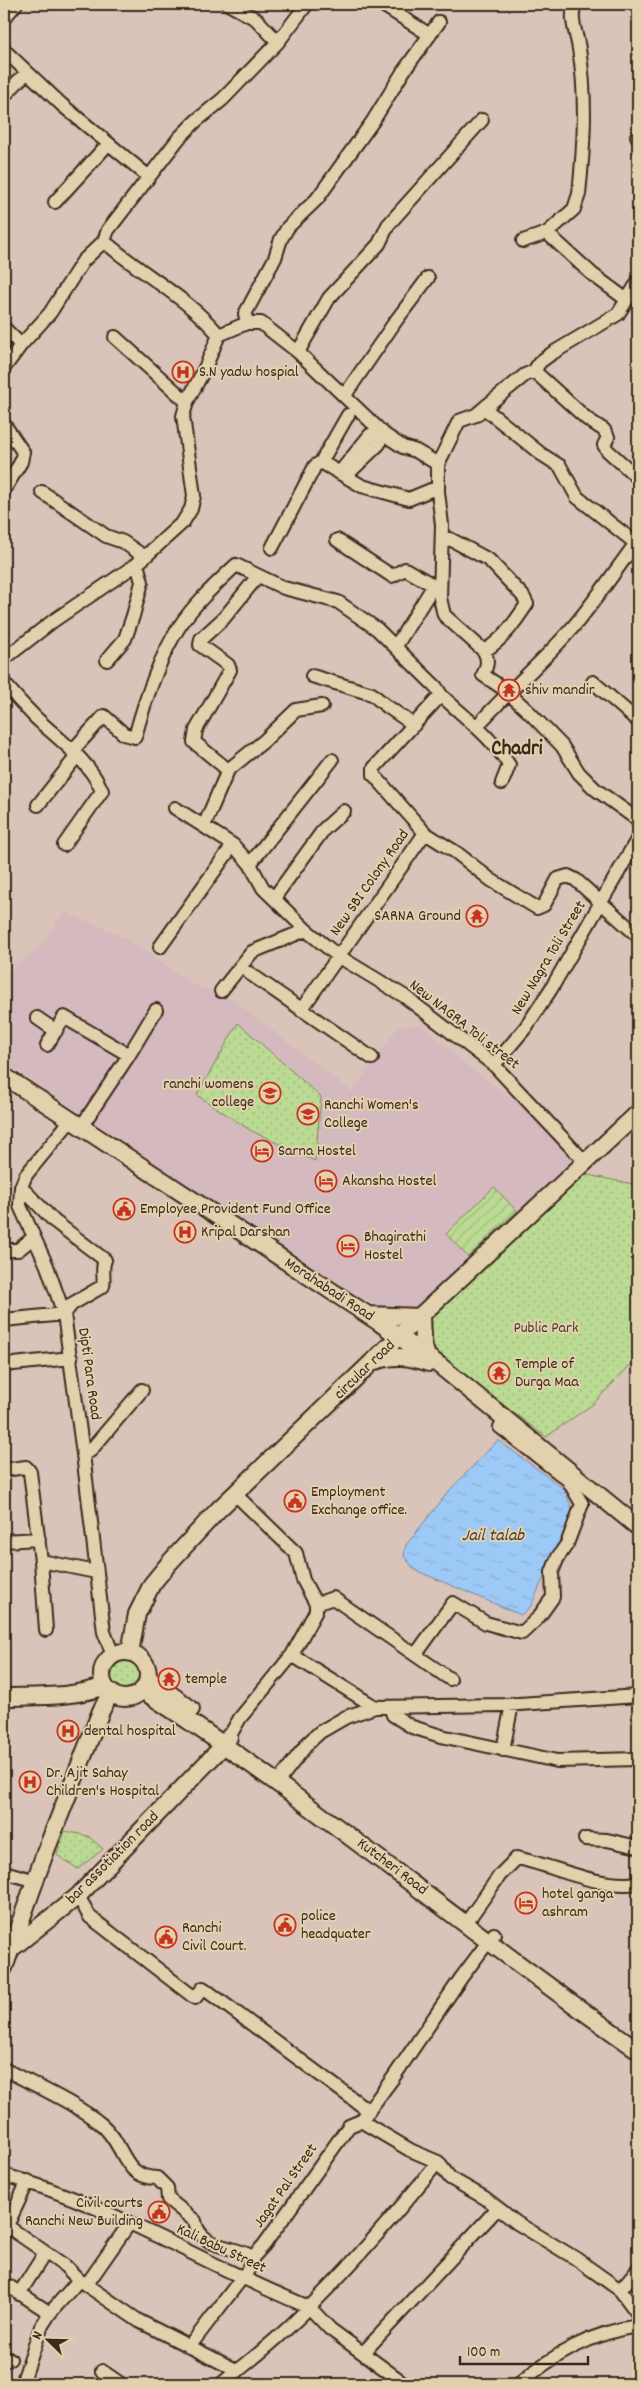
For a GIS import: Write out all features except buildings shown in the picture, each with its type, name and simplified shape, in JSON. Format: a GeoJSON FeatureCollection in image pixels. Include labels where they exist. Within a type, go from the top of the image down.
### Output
{"type":"FeatureCollection","features":[{"type":"Feature","properties":{"kind":"main road","name":"Morahabadi Road"},"geometry":{"type":"LineString","coordinates":[[4,1076],[373,1319],[433,1361],[638,1527]]}},
{"type":"Feature","properties":{"kind":"main road","name":"circular road"},"geometry":{"type":"LineString","coordinates":[[130,1652],[137,1614],[152,1584],[170,1562],[236,1494],[420,1316],[638,1113]]}},
{"type":"Feature","properties":{"kind":"main road"},"geometry":{"type":"LineString","coordinates":[[420,1316],[423,1343],[433,1361],[403,1356],[378,1357],[373,1319],[420,1316]]}},
{"type":"Feature","properties":{"kind":"main road"},"geometry":{"type":"LineString","coordinates":[[4,1697],[65,1696],[108,1689],[119,1696],[127,1697],[136,1695],[145,1684],[148,1670],[144,1662],[130,1652],[113,1655],[103,1669],[108,1689],[101,1712],[4,1968]]}},
{"type":"Feature","properties":{"kind":"main road","name":"Kutcheri Road"},"geometry":{"type":"LineString","coordinates":[[145,1684],[227,1741],[376,1854],[492,1938],[638,2050]]}},
{"type":"Feature","properties":{"kind":"main road"},"geometry":{"type":"LineString","coordinates":[[65,1696],[90,1702],[101,1712]]}},
{"type":"Feature","properties":{"kind":"main road"},"geometry":{"type":"LineString","coordinates":[[227,1741],[283,1775],[471,1916],[492,1938],[638,2037]]}},
{"type":"Feature","properties":{"kind":"main road","name":"bar assotiation road"},"geometry":{"type":"LineString","coordinates":[[12,1949],[78,1896],[227,1741]]}},
{"type":"Feature","properties":{"kind":"street"},"geometry":{"type":"LineString","coordinates":[[4,18],[16,4]]}},
{"type":"Feature","properties":{"kind":"street"},"geometry":{"type":"LineString","coordinates":[[228,4],[256,19],[278,42]]}},
{"type":"Feature","properties":{"kind":"street"},"geometry":{"type":"LineString","coordinates":[[4,368],[21,345],[50,313],[83,261],[104,241],[108,230],[168,155],[179,138],[223,99],[278,42],[307,4]]}},
{"type":"Feature","properties":{"kind":"street"},"geometry":{"type":"LineString","coordinates":[[381,4],[430,35]]}},
{"type":"Feature","properties":{"kind":"street"},"geometry":{"type":"LineString","coordinates":[[523,242],[547,233],[574,210],[579,194],[584,86],[573,17],[575,4]]}},
{"type":"Feature","properties":{"kind":"street"},"geometry":{"type":"LineString","coordinates":[[247,323],[245,314],[275,258],[281,239],[288,228],[317,199],[440,22]]}},
{"type":"Feature","properties":{"kind":"street"},"geometry":{"type":"LineString","coordinates":[[4,50],[108,144],[149,177]]}},
{"type":"Feature","properties":{"kind":"street"},"geometry":{"type":"LineString","coordinates":[[4,96],[27,72]]}},
{"type":"Feature","properties":{"kind":"street"},"geometry":{"type":"LineString","coordinates":[[298,352],[334,292],[379,244],[388,225],[482,120]]}},
{"type":"Feature","properties":{"kind":"street"},"geometry":{"type":"LineString","coordinates":[[55,202],[108,144]]}},
{"type":"Feature","properties":{"kind":"street"},"geometry":{"type":"LineString","coordinates":[[547,233],[592,274],[627,300]]}},
{"type":"Feature","properties":{"kind":"street"},"geometry":{"type":"LineString","coordinates":[[104,241],[184,302],[209,323],[219,335]]}},
{"type":"Feature","properties":{"kind":"street"},"geometry":{"type":"LineString","coordinates":[[345,395],[428,278]]}},
{"type":"Feature","properties":{"kind":"street"},"geometry":{"type":"LineString","coordinates":[[638,282],[618,314],[551,354],[540,362],[534,371],[525,375],[476,415],[459,421],[438,464],[442,545],[437,587],[444,615],[484,651],[488,657],[488,664],[483,675],[508,693],[562,746],[579,773],[596,790],[638,820]]}},
{"type":"Feature","properties":{"kind":"street"},"geometry":{"type":"LineString","coordinates":[[5,656],[53,620],[141,560],[183,522],[191,510],[194,496],[183,416],[187,402],[205,368],[219,335],[247,323],[262,323],[298,352],[386,435],[403,447],[416,450],[438,464]]}},
{"type":"Feature","properties":{"kind":"street"},"geometry":{"type":"LineString","coordinates":[[4,328],[21,345]]}},
{"type":"Feature","properties":{"kind":"street"},"geometry":{"type":"LineString","coordinates":[[115,337],[187,402]]}},
{"type":"Feature","properties":{"kind":"street"},"geometry":{"type":"LineString","coordinates":[[534,371],[587,419],[604,430],[608,437],[604,444],[607,450],[638,478]]}},
{"type":"Feature","properties":{"kind":"street"},"geometry":{"type":"LineString","coordinates":[[477,726],[508,693],[533,671],[574,626],[637,544],[577,497],[560,466],[540,454],[484,408]]}},
{"type":"Feature","properties":{"kind":"street"},"geometry":{"type":"LineString","coordinates":[[272,548],[315,466],[321,462],[348,415]]}},
{"type":"Feature","properties":{"kind":"street"},"geometry":{"type":"LineString","coordinates":[[4,424],[23,452],[21,462],[4,490]]}},
{"type":"Feature","properties":{"kind":"street"},"geometry":{"type":"LineString","coordinates":[[321,462],[362,486],[409,498],[438,487]]}},
{"type":"Feature","properties":{"kind":"street"},"geometry":{"type":"LineString","coordinates":[[42,492],[106,536],[123,542],[141,560],[142,582],[133,616],[125,639],[107,660]]}},
{"type":"Feature","properties":{"kind":"street"},"geometry":{"type":"LineString","coordinates":[[442,545],[446,539],[450,539],[489,560],[523,596],[527,604],[509,630],[494,645],[484,651]]}},
{"type":"Feature","properties":{"kind":"street"},"geometry":{"type":"LineString","coordinates":[[337,540],[392,576],[404,569],[437,587]]}},
{"type":"Feature","properties":{"kind":"street"},"geometry":{"type":"LineString","coordinates":[[38,804],[104,716],[124,734],[135,738],[144,702],[170,642],[180,626],[206,594],[236,565],[284,588],[338,602],[377,629],[436,687],[440,695],[477,726],[509,765],[502,783]]}},
{"type":"Feature","properties":{"kind":"street"},"geometry":{"type":"LineString","coordinates":[[228,770],[194,742],[196,730],[230,670],[228,665],[200,645],[200,642],[201,638],[229,612],[258,576]]}},
{"type":"Feature","properties":{"kind":"street"},"geometry":{"type":"LineString","coordinates":[[396,646],[437,587]]}},
{"type":"Feature","properties":{"kind":"street"},"geometry":{"type":"LineString","coordinates":[[312,676],[372,694],[414,725]]}},
{"type":"Feature","properties":{"kind":"street"},"geometry":{"type":"LineString","coordinates":[[593,682],[638,721]]}},
{"type":"Feature","properties":{"kind":"street"},"geometry":{"type":"LineString","coordinates":[[4,683],[35,717],[75,754],[97,778],[102,790],[64,845]]}},
{"type":"Feature","properties":{"kind":"street"},"geometry":{"type":"LineString","coordinates":[[425,833],[374,775],[374,768],[440,695]]}},
{"type":"Feature","properties":{"kind":"street"},"geometry":{"type":"LineString","coordinates":[[204,826],[228,770],[264,741],[296,710],[322,706]]}},
{"type":"Feature","properties":{"kind":"street"},"geometry":{"type":"LineString","coordinates":[[250,864],[332,760]]}},
{"type":"Feature","properties":{"kind":"street","name":"New NAGRA Toli street"},"geometry":{"type":"LineString","coordinates":[[175,808],[233,845],[250,864],[263,888],[306,930],[338,956],[404,996],[494,1066],[586,1163]]}},
{"type":"Feature","properties":{"kind":"street"},"geometry":{"type":"LineString","coordinates":[[274,898],[324,829],[344,811]]}},
{"type":"Feature","properties":{"kind":"street","name":"New SBI Colony Road"},"geometry":{"type":"LineString","coordinates":[[301,1010],[425,833],[457,853],[528,904],[537,908],[544,905],[558,879],[568,876],[576,880],[600,904]]}},
{"type":"Feature","properties":{"kind":"street"},"geometry":{"type":"LineString","coordinates":[[600,904],[638,838]]}},
{"type":"Feature","properties":{"kind":"street"},"geometry":{"type":"LineString","coordinates":[[160,947],[233,845]]}},
{"type":"Feature","properties":{"kind":"street","name":"New Nagra Toli Street"},"geometry":{"type":"LineString","coordinates":[[494,1066],[526,1027],[571,957],[600,904],[638,936]]}},
{"type":"Feature","properties":{"kind":"street"},"geometry":{"type":"LineString","coordinates":[[221,991],[252,952],[306,930]]}},
{"type":"Feature","properties":{"kind":"street"},"geometry":{"type":"LineString","coordinates":[[249,973],[372,1058]]}},
{"type":"Feature","properties":{"kind":"street"},"geometry":{"type":"LineString","coordinates":[[4,1320],[64,1314],[72,1304],[103,1286],[102,1268],[105,1260],[54,1221],[21,1187],[26,1175],[76,1124],[129,1055],[156,1010]]}},
{"type":"Feature","properties":{"kind":"street"},"geometry":{"type":"LineString","coordinates":[[47,1045],[64,1017],[129,1055]]}},
{"type":"Feature","properties":{"kind":"street"},"geometry":{"type":"LineString","coordinates":[[37,1018],[56,1031]]}},
{"type":"Feature","properties":{"kind":"street","name":"Dipti Para Road"},"geometry":{"type":"LineString","coordinates":[[21,1187],[20,1206],[64,1314],[84,1454],[104,1632],[113,1655]]}},
{"type":"Feature","properties":{"kind":"street"},"geometry":{"type":"LineString","coordinates":[[4,1250],[18,1250],[34,1237]]}},
{"type":"Feature","properties":{"kind":"street"},"geometry":{"type":"LineString","coordinates":[[4,1365],[71,1358]]}},
{"type":"Feature","properties":{"kind":"street"},"geometry":{"type":"LineString","coordinates":[[84,1454],[90,1451],[142,1390]]}},
{"type":"Feature","properties":{"kind":"street"},"geometry":{"type":"LineString","coordinates":[[416,1654],[453,1603],[486,1623],[522,1634],[538,1618],[553,1597],[552,1572],[558,1557],[567,1544],[582,1504],[568,1480],[500,1427],[504,1419]]}},
{"type":"Feature","properties":{"kind":"street"},"geometry":{"type":"LineString","coordinates":[[4,1470],[26,1467],[30,1472],[42,1561],[46,1630]]}},
{"type":"Feature","properties":{"kind":"street"},"geometry":{"type":"LineString","coordinates":[[227,1741],[240,1718],[292,1655],[316,1611],[316,1604],[303,1580],[296,1553],[236,1494]]}},
{"type":"Feature","properties":{"kind":"street"},"geometry":{"type":"LineString","coordinates":[[4,1542],[39,1539]]}},
{"type":"Feature","properties":{"kind":"street"},"geometry":{"type":"LineString","coordinates":[[42,1561],[96,1572]]}},
{"type":"Feature","properties":{"kind":"street"},"geometry":{"type":"LineString","coordinates":[[316,1604],[333,1598],[450,1679]]}},
{"type":"Feature","properties":{"kind":"street"},"geometry":{"type":"LineString","coordinates":[[292,1655],[375,1707]]}},
{"type":"Feature","properties":{"kind":"street"},"geometry":{"type":"LineString","coordinates":[[283,1775],[308,1743],[320,1732],[346,1716],[375,1707],[512,1704],[638,1696]]}},
{"type":"Feature","properties":{"kind":"street"},"geometry":{"type":"LineString","coordinates":[[503,1750],[512,1704]]}},
{"type":"Feature","properties":{"kind":"street"},"geometry":{"type":"LineString","coordinates":[[396,1708],[392,1712],[393,1715],[412,1727],[485,1747],[557,1761],[638,1759]]}},
{"type":"Feature","properties":{"kind":"street"},"geometry":{"type":"LineString","coordinates":[[585,1839],[621,1837],[638,1847]]}},
{"type":"Feature","properties":{"kind":"street"},"geometry":{"type":"LineString","coordinates":[[471,1916],[500,1875],[517,1858],[592,1879],[617,1883],[638,1883]]}},
{"type":"Feature","properties":{"kind":"street"},"geometry":{"type":"LineString","coordinates":[[4,1872],[36,1881]]}},
{"type":"Feature","properties":{"kind":"street"},"geometry":{"type":"LineString","coordinates":[[78,1896],[90,1918],[195,1998],[203,1988],[410,2150],[438,2162],[450,2178],[620,2290],[638,2314]]}},
{"type":"Feature","properties":{"kind":"street","name":"Jagat Pal Street"},"geometry":{"type":"LineString","coordinates":[[189,2347],[248,2270],[254,2257],[349,2126],[365,2116],[461,1978],[492,1938]]}},
{"type":"Feature","properties":{"kind":"street"},"geometry":{"type":"LineString","coordinates":[[4,2070],[63,2100],[103,2125],[134,2171],[144,2178],[157,2178],[167,2188],[168,2199],[195,2221],[197,2231],[206,2239],[223,2247],[254,2257]]}},
{"type":"Feature","properties":{"kind":"street"},"geometry":{"type":"LineString","coordinates":[[222,2384],[288,2328],[369,2244],[438,2162]]}},
{"type":"Feature","properties":{"kind":"street","name":"Kali Babu Street"},"geometry":{"type":"LineString","coordinates":[[4,2174],[28,2181],[129,2224],[309,2306],[330,2329],[405,2384]]}},
{"type":"Feature","properties":{"kind":"street"},"geometry":{"type":"LineString","coordinates":[[28,2181],[5,2229],[45,2252],[83,2282],[139,2321],[238,2371]]}},
{"type":"Feature","properties":{"kind":"street"},"geometry":{"type":"LineString","coordinates":[[363,2353],[498,2208]]}},
{"type":"Feature","properties":{"kind":"street"},"geometry":{"type":"LineString","coordinates":[[22,2384],[39,2332],[50,2312],[83,2282],[129,2224]]}},
{"type":"Feature","properties":{"kind":"street"},"geometry":{"type":"LineString","coordinates":[[20,2294],[45,2252]]}},
{"type":"Feature","properties":{"kind":"street"},"geometry":{"type":"LineString","coordinates":[[620,2290],[638,2269]]}},
{"type":"Feature","properties":{"kind":"street"},"geometry":{"type":"LineString","coordinates":[[4,2283],[50,2312]]}},
{"type":"Feature","properties":{"kind":"street"},"geometry":{"type":"LineString","coordinates":[[519,2384],[534,2371],[562,2353],[601,2335],[638,2326]]}},
{"type":"Feature","properties":{"kind":"street"},"geometry":{"type":"LineString","coordinates":[[102,2371],[121,2384]]}},
{"type":"Feature","properties":{"kind":"shaded area","name":"S.N yadw hospial"},"geometry":{"type":"Polygon","coordinates":[[[178,358],[195,376],[188,388],[170,368],[178,358]]]}},
{"type":"Feature","properties":{"kind":"shaded area","name":"Ranchi Women's College"},"geometry":{"type":"Polygon","coordinates":[[[64,912],[113,932],[156,958],[192,984],[230,998],[352,1092],[399,1026],[423,1025],[466,1065],[528,1110],[574,1164],[414,1312],[387,1310],[354,1294],[4,1062],[4,976],[41,946],[64,912]]]}},
{"type":"Feature","properties":{"kind":"green space"},"geometry":{"type":"Polygon","coordinates":[[[238,1023],[321,1097],[315,1161],[250,1130],[197,1095],[238,1023]]]}},
{"type":"Feature","properties":{"kind":"green space","name":"Public Park"},"geometry":{"type":"Polygon","coordinates":[[[583,1174],[638,1185],[638,1357],[593,1404],[546,1437],[434,1353],[431,1318],[583,1174]]]}},
{"type":"Feature","properties":{"kind":"green space"},"geometry":{"type":"Polygon","coordinates":[[[494,1187],[517,1211],[468,1257],[446,1234],[494,1187]]]}},
{"type":"Feature","properties":{"kind":"green space"},"geometry":{"type":"Polygon","coordinates":[[[130,1655],[136,1658],[141,1677],[137,1684],[124,1690],[111,1685],[115,1667],[121,1660],[130,1655]]]}},
{"type":"Feature","properties":{"kind":"green space"},"geometry":{"type":"Polygon","coordinates":[[[65,1831],[88,1836],[103,1849],[78,1869],[57,1855],[65,1831]]]}},
{"type":"Feature","properties":{"kind":"water","name":"Jail talab"},"geometry":{"type":"Polygon","coordinates":[[[498,1440],[564,1489],[573,1511],[531,1606],[521,1615],[415,1570],[404,1556],[406,1545],[449,1491],[498,1440]]]}},
{"type":"Feature","properties":{"kind":"place","name":"S.N yadw hospial"},"geometry":{"type":"Point","coordinates":[183,372]}},
{"type":"Feature","properties":{"kind":"place","name":"shiv mandir"},"geometry":{"type":"Point","coordinates":[509,690]}},
{"type":"Feature","properties":{"kind":"place","name":"SARNA Ground"},"geometry":{"type":"Point","coordinates":[477,916]}},
{"type":"Feature","properties":{"kind":"place","name":"ranchi womens college"},"geometry":{"type":"Point","coordinates":[270,1093]}},
{"type":"Feature","properties":{"kind":"place","name":"Ranchi Women's College"},"geometry":{"type":"Point","coordinates":[308,1114]}},
{"type":"Feature","properties":{"kind":"place","name":"Sarna Hostel"},"geometry":{"type":"Point","coordinates":[262,1151]}},
{"type":"Feature","properties":{"kind":"place","name":"Akansha Hostel"},"geometry":{"type":"Point","coordinates":[326,1181]}},
{"type":"Feature","properties":{"kind":"place","name":"Employee Provident Fund Office"},"geometry":{"type":"Point","coordinates":[124,1209]}},
{"type":"Feature","properties":{"kind":"place","name":"Kripal Darshan"},"geometry":{"type":"Point","coordinates":[185,1232]}},
{"type":"Feature","properties":{"kind":"place","name":"Bhagirathi Hostel"},"geometry":{"type":"Point","coordinates":[348,1246]}},
{"type":"Feature","properties":{"kind":"place","name":"Temple of Durga Maa"},"geometry":{"type":"Point","coordinates":[499,1373]}},
{"type":"Feature","properties":{"kind":"place","name":"Employment Exchange office."},"geometry":{"type":"Point","coordinates":[295,1501]}},
{"type":"Feature","properties":{"kind":"place","name":"temple"},"geometry":{"type":"Point","coordinates":[169,1679]}},
{"type":"Feature","properties":{"kind":"place","name":"dental hospital"},"geometry":{"type":"Point","coordinates":[68,1731]}},
{"type":"Feature","properties":{"kind":"place","name":"Dr. Ajit Sahay Children's Hospital"},"geometry":{"type":"Point","coordinates":[30,1782]}},
{"type":"Feature","properties":{"kind":"place","name":"hotel ganga ashram"},"geometry":{"type":"Point","coordinates":[526,1903]}},
{"type":"Feature","properties":{"kind":"place","name":"police headquater"},"geometry":{"type":"Point","coordinates":[285,1925]}},
{"type":"Feature","properties":{"kind":"place","name":"Ranchi Civil Court."},"geometry":{"type":"Point","coordinates":[166,1937]}},
{"type":"Feature","properties":{"kind":"place","name":"Civil courts Ranchi New Building"},"geometry":{"type":"Point","coordinates":[159,2212]}},
{"type":"Feature","properties":{"kind":"district","name":"Chadri"},"geometry":{"type":"Point","coordinates":[517,750]}}]}
